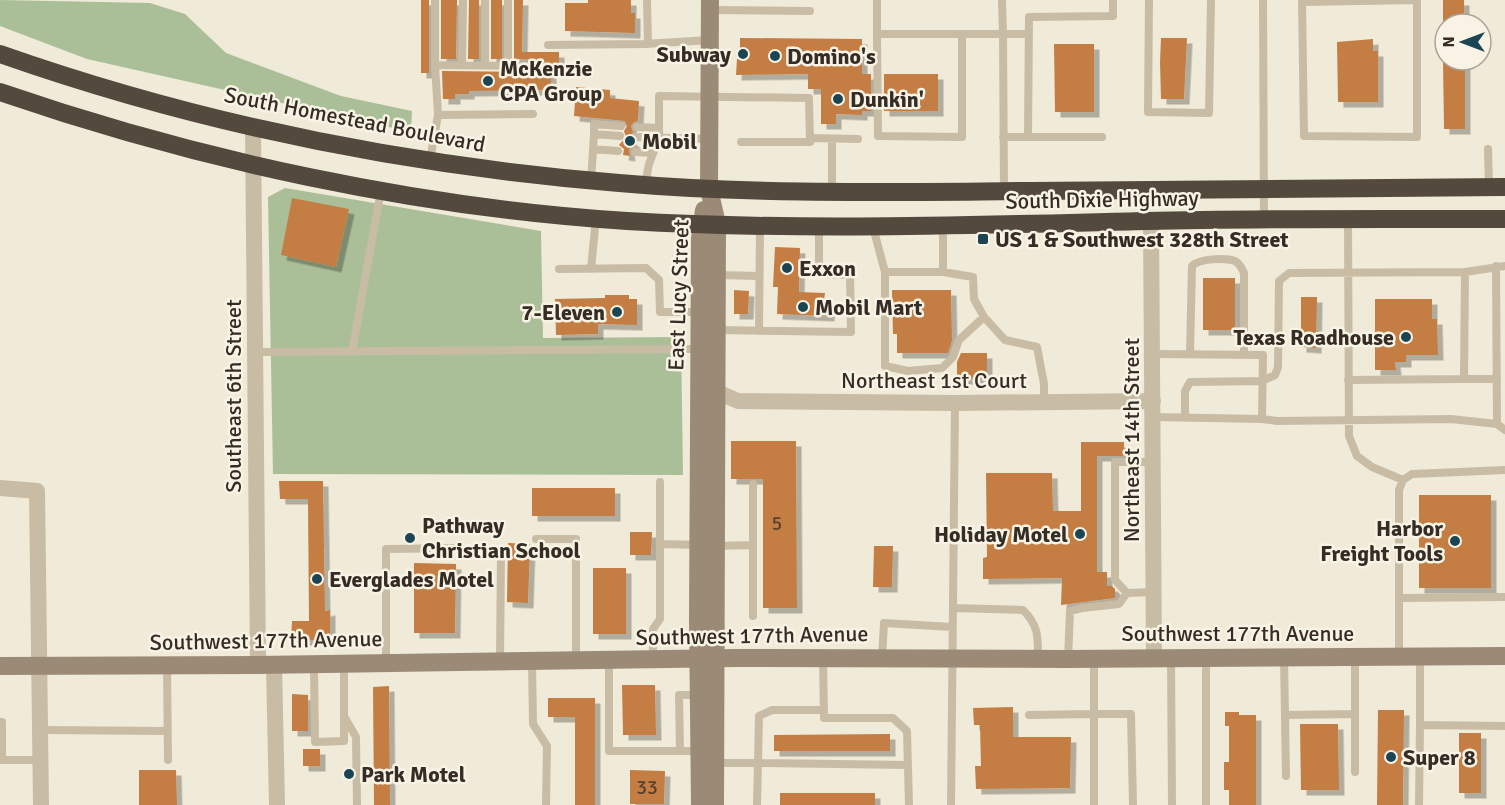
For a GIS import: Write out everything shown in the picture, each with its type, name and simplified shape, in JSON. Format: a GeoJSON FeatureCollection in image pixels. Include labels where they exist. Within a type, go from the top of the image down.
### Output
{"type":"FeatureCollection","features":[{"type":"Feature","properties":{"kind":"highway","name":"South Homestead Boulevard"},"geometry":{"type":"LineString","coordinates":[[0,54],[116,91],[253,127],[328,143],[480,168],[591,181],[709,189]]}},
{"type":"Feature","properties":{"kind":"highway"},"geometry":{"type":"LineString","coordinates":[[0,92],[114,127],[254,164],[381,190],[479,205],[596,218],[709,224]]}},
{"type":"Feature","properties":{"kind":"highway","name":"South Dixie Highway"},"geometry":{"type":"LineString","coordinates":[[709,189],[832,192],[1497,188]]}},
{"type":"Feature","properties":{"kind":"highway","name":"South Dixie Highway"},"geometry":{"type":"LineString","coordinates":[[709,224],[760,227],[873,227],[1151,221],[1505,219]]}},
{"type":"Feature","properties":{"kind":"main road","name":"East Lucy Street"},"geometry":{"type":"LineString","coordinates":[[710,5],[711,404],[708,465],[707,659],[715,805]]}},
{"type":"Feature","properties":{"kind":"main road","name":"East Lucy Street"},"geometry":{"type":"LineString","coordinates":[[709,224],[717,275],[711,318],[699,349],[711,404]]}},
{"type":"Feature","properties":{"kind":"main road","name":"Southwest 177th Avenue"},"geometry":{"type":"LineString","coordinates":[[0,666],[266,665],[824,657],[1068,659],[1505,656]]}},
{"type":"Feature","properties":{"kind":"main road","name":"East Lucy Street"},"geometry":{"type":"LineString","coordinates":[[700,805],[699,695],[707,659]]}},
{"type":"Feature","properties":{"kind":"street","name":"Southeast 6th Street"},"geometry":{"type":"LineString","coordinates":[[253,127],[255,352],[266,665],[277,805]]}},
{"type":"Feature","properties":{"kind":"street","name":"Northeast 14th Street"},"geometry":{"type":"LineString","coordinates":[[1151,221],[1155,592],[1163,658]]}},
{"type":"Feature","properties":{"kind":"street","name":"Northeast 1st Court"},"geometry":{"type":"LineString","coordinates":[[711,404],[738,401],[1044,402],[1153,409]]}},
{"type":"Feature","properties":{"kind":"street"},"geometry":{"type":"LineString","coordinates":[[0,488],[37,491],[41,805]]}},
{"type":"Feature","properties":{"kind":"lane"},"geometry":{"type":"LineString","coordinates":[[430,161],[438,115],[435,0]]}},
{"type":"Feature","properties":{"kind":"lane"},"geometry":{"type":"LineString","coordinates":[[462,0],[462,65]]}},
{"type":"Feature","properties":{"kind":"lane"},"geometry":{"type":"LineString","coordinates":[[485,0],[485,65]]}},
{"type":"Feature","properties":{"kind":"lane"},"geometry":{"type":"LineString","coordinates":[[508,0],[508,65]]}},
{"type":"Feature","properties":{"kind":"lane"},"geometry":{"type":"LineString","coordinates":[[647,0],[648,44]]}},
{"type":"Feature","properties":{"kind":"lane"},"geometry":{"type":"LineString","coordinates":[[877,0],[878,136],[962,137],[962,34]]}},
{"type":"Feature","properties":{"kind":"lane"},"geometry":{"type":"LineString","coordinates":[[1002,0],[1004,191]]}},
{"type":"Feature","properties":{"kind":"lane"},"geometry":{"type":"LineString","coordinates":[[1028,137],[1029,17],[1113,16],[1113,0]]}},
{"type":"Feature","properties":{"kind":"lane"},"geometry":{"type":"LineString","coordinates":[[1149,0],[1148,112],[1199,113],[1209,113],[1211,0]]}},
{"type":"Feature","properties":{"kind":"lane"},"geometry":{"type":"LineString","coordinates":[[1263,0],[1264,220]]}},
{"type":"Feature","properties":{"kind":"lane"},"geometry":{"type":"LineString","coordinates":[[1417,0],[1417,137],[1304,136],[1302,1],[1417,0]]}},
{"type":"Feature","properties":{"kind":"lane"},"geometry":{"type":"LineString","coordinates":[[710,5],[810,11]]}},
{"type":"Feature","properties":{"kind":"lane"},"geometry":{"type":"LineString","coordinates":[[877,34],[1029,34]]}},
{"type":"Feature","properties":{"kind":"lane"},"geometry":{"type":"LineString","coordinates":[[548,45],[648,44],[710,40]]}},
{"type":"Feature","properties":{"kind":"lane"},"geometry":{"type":"LineString","coordinates":[[435,65],[540,66]]}},
{"type":"Feature","properties":{"kind":"lane"},"geometry":{"type":"LineString","coordinates":[[645,185],[649,164],[659,138],[659,96],[809,98],[810,142],[741,142]]}},
{"type":"Feature","properties":{"kind":"lane"},"geometry":{"type":"LineString","coordinates":[[438,115],[533,114]]}},
{"type":"Feature","properties":{"kind":"lane"},"geometry":{"type":"LineString","coordinates":[[591,181],[594,124],[621,126]]}},
{"type":"Feature","properties":{"kind":"lane"},"geometry":{"type":"LineString","coordinates":[[637,127],[659,128]]}},
{"type":"Feature","properties":{"kind":"lane"},"geometry":{"type":"LineString","coordinates":[[594,134],[620,136]]}},
{"type":"Feature","properties":{"kind":"lane"},"geometry":{"type":"LineString","coordinates":[[636,137],[710,140]]}},
{"type":"Feature","properties":{"kind":"lane"},"geometry":{"type":"LineString","coordinates":[[1003,137],[1101,137]]}},
{"type":"Feature","properties":{"kind":"lane"},"geometry":{"type":"LineString","coordinates":[[810,138],[858,139]]}},
{"type":"Feature","properties":{"kind":"lane"},"geometry":{"type":"LineString","coordinates":[[832,139],[832,192]]}},
{"type":"Feature","properties":{"kind":"lane"},"geometry":{"type":"LineString","coordinates":[[593,149],[618,151]]}},
{"type":"Feature","properties":{"kind":"lane"},"geometry":{"type":"LineString","coordinates":[[1488,149],[1497,188]]}},
{"type":"Feature","properties":{"kind":"lane"},"geometry":{"type":"LineString","coordinates":[[635,152],[653,153]]}},
{"type":"Feature","properties":{"kind":"lane"},"geometry":{"type":"LineString","coordinates":[[352,352],[381,190]]}},
{"type":"Feature","properties":{"kind":"lane"},"geometry":{"type":"LineString","coordinates":[[591,269],[596,218]]}},
{"type":"Feature","properties":{"kind":"lane"},"geometry":{"type":"LineString","coordinates":[[1348,220],[1349,436],[1357,456],[1372,467],[1403,480]]}},
{"type":"Feature","properties":{"kind":"lane"},"geometry":{"type":"LineString","coordinates":[[942,272],[943,226]]}},
{"type":"Feature","properties":{"kind":"lane"},"geometry":{"type":"LineString","coordinates":[[759,331],[760,227]]}},
{"type":"Feature","properties":{"kind":"lane"},"geometry":{"type":"LineString","coordinates":[[559,269],[646,268],[659,280],[660,312],[711,318],[759,331],[850,332],[850,275],[819,274],[819,227]]}},
{"type":"Feature","properties":{"kind":"lane"},"geometry":{"type":"LineString","coordinates":[[873,227],[885,272],[885,366],[908,371],[942,368],[953,357],[959,340],[984,317]]}},
{"type":"Feature","properties":{"kind":"lane"},"geometry":{"type":"LineString","coordinates":[[1190,354],[1192,266],[1202,260],[1230,260],[1237,262],[1244,273],[1244,355]]}},
{"type":"Feature","properties":{"kind":"lane"},"geometry":{"type":"LineString","coordinates":[[1185,418],[1185,391],[1190,382],[1262,381],[1275,375],[1278,367],[1279,281],[1289,273],[1465,272],[1501,266],[1497,424]]}},
{"type":"Feature","properties":{"kind":"lane"},"geometry":{"type":"LineString","coordinates":[[885,272],[942,272],[973,277],[974,299],[984,317],[1005,340],[1037,347],[1044,384],[1044,402]]}},
{"type":"Feature","properties":{"kind":"lane"},"geometry":{"type":"LineString","coordinates":[[1464,379],[1465,272]]}},
{"type":"Feature","properties":{"kind":"lane"},"geometry":{"type":"LineString","coordinates":[[717,275],[759,276]]}},
{"type":"Feature","properties":{"kind":"lane"},"geometry":{"type":"LineString","coordinates":[[255,352],[699,349]]}},
{"type":"Feature","properties":{"kind":"lane"},"geometry":{"type":"LineString","coordinates":[[1153,354],[1263,355],[1262,418]]}},
{"type":"Feature","properties":{"kind":"lane"},"geometry":{"type":"LineString","coordinates":[[1348,380],[1497,380]]}},
{"type":"Feature","properties":{"kind":"lane"},"geometry":{"type":"LineString","coordinates":[[951,805],[955,403]]}},
{"type":"Feature","properties":{"kind":"lane"},"geometry":{"type":"LineString","coordinates":[[1153,409],[1185,418],[1262,418],[1277,421],[1451,419],[1497,424],[1505,430]]}},
{"type":"Feature","properties":{"kind":"lane"},"geometry":{"type":"LineString","coordinates":[[1154,462],[1115,462],[1115,580],[1127,592],[1155,592]]}},
{"type":"Feature","properties":{"kind":"lane"},"geometry":{"type":"LineString","coordinates":[[1399,657],[1399,490],[1403,480],[1412,474],[1505,470]]}},
{"type":"Feature","properties":{"kind":"lane"},"geometry":{"type":"LineString","coordinates":[[653,660],[652,629],[660,619],[660,482]]}},
{"type":"Feature","properties":{"kind":"lane"},"geometry":{"type":"LineString","coordinates":[[753,484],[753,616]]}},
{"type":"Feature","properties":{"kind":"lane"},"geometry":{"type":"LineString","coordinates":[[536,539],[576,539],[576,661]]}},
{"type":"Feature","properties":{"kind":"lane"},"geometry":{"type":"LineString","coordinates":[[661,544],[753,545]]}},
{"type":"Feature","properties":{"kind":"lane"},"geometry":{"type":"LineString","coordinates":[[386,663],[386,549],[461,548]]}},
{"type":"Feature","properties":{"kind":"lane"},"geometry":{"type":"LineString","coordinates":[[500,662],[501,553]]}},
{"type":"Feature","properties":{"kind":"lane"},"geometry":{"type":"LineString","coordinates":[[1068,659],[1070,611],[1119,604],[1127,592]]}},
{"type":"Feature","properties":{"kind":"lane"},"geometry":{"type":"LineString","coordinates":[[1399,598],[1505,597]]}},
{"type":"Feature","properties":{"kind":"lane"},"geometry":{"type":"LineString","coordinates":[[953,608],[1023,610],[1033,619],[1037,631],[1038,659]]}},
{"type":"Feature","properties":{"kind":"lane"},"geometry":{"type":"LineString","coordinates":[[882,658],[884,623],[952,627]]}},
{"type":"Feature","properties":{"kind":"lane"},"geometry":{"type":"LineString","coordinates":[[1419,805],[1420,656]]}},
{"type":"Feature","properties":{"kind":"lane"},"geometry":{"type":"LineString","coordinates":[[824,657],[824,718],[893,718],[907,731],[909,805]]}},
{"type":"Feature","properties":{"kind":"lane"},"geometry":{"type":"LineString","coordinates":[[1284,657],[1286,777]]}},
{"type":"Feature","properties":{"kind":"lane"},"geometry":{"type":"LineString","coordinates":[[1355,657],[1355,772]]}},
{"type":"Feature","properties":{"kind":"lane"},"geometry":{"type":"LineString","coordinates":[[1094,658],[1094,805]]}},
{"type":"Feature","properties":{"kind":"lane"},"geometry":{"type":"LineString","coordinates":[[1163,658],[1172,805]]}},
{"type":"Feature","properties":{"kind":"lane"},"geometry":{"type":"LineString","coordinates":[[1206,658],[1206,805]]}},
{"type":"Feature","properties":{"kind":"lane"},"geometry":{"type":"LineString","coordinates":[[609,660],[609,752],[699,751]]}},
{"type":"Feature","properties":{"kind":"lane"},"geometry":{"type":"LineString","coordinates":[[532,661],[532,724],[547,746],[546,805]]}},
{"type":"Feature","properties":{"kind":"lane"},"geometry":{"type":"LineString","coordinates":[[314,664],[315,742],[344,741],[344,663]]}},
{"type":"Feature","properties":{"kind":"lane"},"geometry":{"type":"LineString","coordinates":[[167,665],[168,760]]}},
{"type":"Feature","properties":{"kind":"lane"},"geometry":{"type":"LineString","coordinates":[[680,751],[679,695],[699,695]]}},
{"type":"Feature","properties":{"kind":"lane"},"geometry":{"type":"LineString","coordinates":[[757,805],[759,717],[772,710],[824,710]]}},
{"type":"Feature","properties":{"kind":"lane"},"geometry":{"type":"LineString","coordinates":[[1029,715],[1131,714],[1133,805]]}},
{"type":"Feature","properties":{"kind":"lane"},"geometry":{"type":"LineString","coordinates":[[1286,715],[1355,714]]}},
{"type":"Feature","properties":{"kind":"lane"},"geometry":{"type":"LineString","coordinates":[[344,717],[356,737],[357,805]]}},
{"type":"Feature","properties":{"kind":"lane"},"geometry":{"type":"LineString","coordinates":[[0,722],[2,722],[2,760],[41,760]]}},
{"type":"Feature","properties":{"kind":"lane"},"geometry":{"type":"LineString","coordinates":[[1420,725],[1505,726]]}},
{"type":"Feature","properties":{"kind":"lane"},"geometry":{"type":"LineString","coordinates":[[41,730],[167,731]]}},
{"type":"Feature","properties":{"kind":"lane"},"geometry":{"type":"LineString","coordinates":[[714,763],[908,765]]}},
{"type":"Feature","properties":{"kind":"green space"},"geometry":{"type":"Polygon","coordinates":[[[0,0],[150,3],[185,14],[226,53],[341,96],[412,111],[411,132],[87,59],[0,26],[0,0]]]}},
{"type":"Feature","properties":{"kind":"green space"},"geometry":{"type":"Polygon","coordinates":[[[285,188],[541,231],[543,338],[681,337],[683,475],[273,474],[268,197],[285,188]]]}},
{"type":"Feature","properties":{"kind":"building"},"geometry":{"type":"Polygon","coordinates":[[[421,0],[429,0],[429,73],[421,73],[421,0]]]}},
{"type":"Feature","properties":{"kind":"building"},"geometry":{"type":"Polygon","coordinates":[[[441,0],[457,0],[456,59],[441,59],[441,0]]]}},
{"type":"Feature","properties":{"kind":"building"},"geometry":{"type":"Polygon","coordinates":[[[469,0],[479,0],[479,59],[468,59],[469,0]]]}},
{"type":"Feature","properties":{"kind":"building"},"geometry":{"type":"Polygon","coordinates":[[[491,0],[502,0],[502,59],[491,59],[491,0]]]}},
{"type":"Feature","properties":{"kind":"building"},"geometry":{"type":"Polygon","coordinates":[[[514,0],[523,0],[522,52],[559,52],[559,68],[551,68],[551,90],[469,91],[469,94],[455,94],[455,99],[443,99],[442,71],[540,72],[545,70],[546,63],[543,60],[514,59],[514,0]]]}},
{"type":"Feature","properties":{"kind":"building"},"geometry":{"type":"Polygon","coordinates":[[[588,0],[631,0],[631,13],[635,13],[635,33],[565,31],[565,3],[588,3],[588,0]]]}},
{"type":"Feature","properties":{"kind":"building"},"geometry":{"type":"Polygon","coordinates":[[[1443,0],[1464,0],[1464,12],[1443,12],[1443,0]]]}},
{"type":"Feature","properties":{"kind":"building"},"geometry":{"type":"Polygon","coordinates":[[[740,38],[862,39],[862,74],[871,74],[871,111],[862,111],[862,115],[836,114],[836,124],[821,124],[821,89],[808,89],[808,74],[736,75],[737,59],[740,59],[740,38]]]}},
{"type":"Feature","properties":{"kind":"building"},"geometry":{"type":"Polygon","coordinates":[[[1161,38],[1187,38],[1184,99],[1161,99],[1161,38]]]}},
{"type":"Feature","properties":{"kind":"building"},"geometry":{"type":"Polygon","coordinates":[[[1373,39],[1373,51],[1378,51],[1378,102],[1338,102],[1337,42],[1373,39]]]}},
{"type":"Feature","properties":{"kind":"building"},"geometry":{"type":"Polygon","coordinates":[[[1054,44],[1094,44],[1094,112],[1055,112],[1054,44]]]}},
{"type":"Feature","properties":{"kind":"building"},"geometry":{"type":"Polygon","coordinates":[[[1443,72],[1465,72],[1465,129],[1444,129],[1443,72]]]}},
{"type":"Feature","properties":{"kind":"building"},"geometry":{"type":"Polygon","coordinates":[[[884,74],[938,74],[938,111],[884,111],[884,74]]]}},
{"type":"Feature","properties":{"kind":"building"},"geometry":{"type":"Polygon","coordinates":[[[576,87],[610,90],[610,98],[639,101],[638,121],[631,126],[633,132],[630,139],[636,143],[636,146],[629,149],[630,156],[623,155],[624,149],[619,145],[626,137],[625,121],[574,116],[576,87]]]}},
{"type":"Feature","properties":{"kind":"building"},"geometry":{"type":"Polygon","coordinates":[[[292,198],[349,209],[336,267],[281,255],[292,198]]]}},
{"type":"Feature","properties":{"kind":"building"},"geometry":{"type":"Polygon","coordinates":[[[775,247],[800,248],[799,292],[825,293],[824,300],[830,301],[829,316],[777,314],[778,287],[773,287],[775,247]]]}},
{"type":"Feature","properties":{"kind":"building"},"geometry":{"type":"Polygon","coordinates":[[[1203,278],[1235,278],[1235,330],[1203,330],[1203,278]]]}},
{"type":"Feature","properties":{"kind":"building","name":"Exxon"},"geometry":{"type":"Polygon","coordinates":[[[734,290],[749,291],[748,314],[734,314],[734,290]]]}},
{"type":"Feature","properties":{"kind":"building"},"geometry":{"type":"Polygon","coordinates":[[[892,290],[951,290],[952,341],[948,353],[897,353],[897,334],[893,334],[892,290]]]}},
{"type":"Feature","properties":{"kind":"building"},"geometry":{"type":"Polygon","coordinates":[[[605,295],[629,295],[629,299],[637,299],[637,325],[598,324],[598,334],[556,335],[555,299],[605,298],[605,295]]]}},
{"type":"Feature","properties":{"kind":"building"},"geometry":{"type":"Polygon","coordinates":[[[1301,297],[1317,297],[1316,348],[1301,347],[1301,297]]]}},
{"type":"Feature","properties":{"kind":"building","name":"Texas Roadhouse"},"geometry":{"type":"Polygon","coordinates":[[[1375,299],[1432,299],[1432,319],[1437,319],[1438,355],[1406,355],[1406,362],[1395,362],[1396,370],[1375,370],[1375,299]]]}},
{"type":"Feature","properties":{"kind":"building"},"geometry":{"type":"Polygon","coordinates":[[[961,353],[987,353],[987,379],[957,379],[957,362],[961,353]]]}},
{"type":"Feature","properties":{"kind":"building"},"geometry":{"type":"Polygon","coordinates":[[[731,441],[796,441],[797,608],[763,608],[763,479],[731,479],[731,441]]]}},
{"type":"Feature","properties":{"kind":"building"},"geometry":{"type":"Polygon","coordinates":[[[1081,442],[1124,442],[1124,456],[1097,456],[1097,572],[1107,572],[1107,586],[1115,589],[1115,598],[1061,605],[1062,578],[983,579],[983,558],[987,557],[986,473],[1052,473],[1053,511],[1081,511],[1081,442]]]}},
{"type":"Feature","properties":{"kind":"building","name":"Everglades Motel"},"geometry":{"type":"Polygon","coordinates":[[[279,481],[323,481],[325,611],[330,610],[330,640],[291,640],[292,621],[309,621],[308,499],[280,499],[279,481]]]}},
{"type":"Feature","properties":{"kind":"building"},"geometry":{"type":"Polygon","coordinates":[[[532,488],[615,488],[615,516],[532,516],[532,488]]]}},
{"type":"Feature","properties":{"kind":"building","name":"Harbor Freight Tools"},"geometry":{"type":"Polygon","coordinates":[[[1419,495],[1491,495],[1491,588],[1419,588],[1419,495]]]}},
{"type":"Feature","properties":{"kind":"building"},"geometry":{"type":"Polygon","coordinates":[[[630,532],[652,532],[651,555],[630,555],[630,532]]]}},
{"type":"Feature","properties":{"kind":"building"},"geometry":{"type":"Polygon","coordinates":[[[508,543],[530,544],[528,603],[507,602],[508,543]]]}},
{"type":"Feature","properties":{"kind":"building"},"geometry":{"type":"Polygon","coordinates":[[[874,546],[893,546],[892,587],[873,587],[874,546]]]}},
{"type":"Feature","properties":{"kind":"building"},"geometry":{"type":"Polygon","coordinates":[[[414,563],[456,564],[455,633],[414,633],[414,563]]]}},
{"type":"Feature","properties":{"kind":"building"},"geometry":{"type":"Polygon","coordinates":[[[593,568],[626,568],[626,634],[593,634],[593,568]]]}},
{"type":"Feature","properties":{"kind":"building"},"geometry":{"type":"Polygon","coordinates":[[[622,685],[655,685],[656,735],[623,735],[622,685]]]}},
{"type":"Feature","properties":{"kind":"building"},"geometry":{"type":"Polygon","coordinates":[[[389,686],[390,805],[374,805],[373,687],[389,686]]]}},
{"type":"Feature","properties":{"kind":"building"},"geometry":{"type":"Polygon","coordinates":[[[292,694],[308,695],[308,731],[292,731],[292,694]]]}},
{"type":"Feature","properties":{"kind":"building"},"geometry":{"type":"Polygon","coordinates":[[[548,698],[595,698],[595,805],[575,805],[575,717],[548,717],[548,698]]]}},
{"type":"Feature","properties":{"kind":"building"},"geometry":{"type":"Polygon","coordinates":[[[1013,707],[1013,737],[1071,737],[1070,788],[976,789],[975,766],[981,766],[980,725],[974,725],[973,708],[1013,707]]]}},
{"type":"Feature","properties":{"kind":"building","name":"Super 8"},"geometry":{"type":"Polygon","coordinates":[[[1378,710],[1404,710],[1403,805],[1377,805],[1378,710]]]}},
{"type":"Feature","properties":{"kind":"building"},"geometry":{"type":"Polygon","coordinates":[[[1225,712],[1256,715],[1256,805],[1229,805],[1229,790],[1224,790],[1224,762],[1229,762],[1229,726],[1225,726],[1225,712]]]}},
{"type":"Feature","properties":{"kind":"building"},"geometry":{"type":"Polygon","coordinates":[[[1300,724],[1338,724],[1339,790],[1301,790],[1300,724]]]}},
{"type":"Feature","properties":{"kind":"building","name":"Super 8"},"geometry":{"type":"Polygon","coordinates":[[[1459,733],[1481,733],[1481,793],[1459,793],[1459,733]]]}},
{"type":"Feature","properties":{"kind":"building"},"geometry":{"type":"Polygon","coordinates":[[[890,734],[890,751],[774,751],[774,735],[890,734]]]}},
{"type":"Feature","properties":{"kind":"building"},"geometry":{"type":"Polygon","coordinates":[[[303,749],[320,749],[320,766],[303,766],[303,749]]]}},
{"type":"Feature","properties":{"kind":"building"},"geometry":{"type":"Polygon","coordinates":[[[139,770],[176,770],[177,805],[139,805],[139,770]]]}},
{"type":"Feature","properties":{"kind":"building"},"geometry":{"type":"Polygon","coordinates":[[[630,770],[665,771],[664,804],[630,804],[630,770]]]}},
{"type":"Feature","properties":{"kind":"building"},"geometry":{"type":"Polygon","coordinates":[[[780,793],[875,793],[875,805],[780,805],[780,793]]]}},
{"type":"Feature","properties":{"kind":"place","name":"Subway"},"geometry":{"type":"Point","coordinates":[743,54]}},
{"type":"Feature","properties":{"kind":"place","name":"Domino's"},"geometry":{"type":"Point","coordinates":[775,56]}},
{"type":"Feature","properties":{"kind":"place","name":"McKenzie CPA Group"},"geometry":{"type":"Point","coordinates":[488,81]}},
{"type":"Feature","properties":{"kind":"place","name":"Dunkin'"},"geometry":{"type":"Point","coordinates":[838,99]}},
{"type":"Feature","properties":{"kind":"place","name":"Mobil"},"geometry":{"type":"Point","coordinates":[630,141]}},
{"type":"Feature","properties":{"kind":"place","name":"US 1 & Southwest 328th Street"},"geometry":{"type":"Point","coordinates":[983,239]}},
{"type":"Feature","properties":{"kind":"place","name":"Exxon"},"geometry":{"type":"Point","coordinates":[787,268]}},
{"type":"Feature","properties":{"kind":"place","name":"Mobil Mart"},"geometry":{"type":"Point","coordinates":[803,307]}},
{"type":"Feature","properties":{"kind":"place","name":"7-Eleven"},"geometry":{"type":"Point","coordinates":[617,312]}},
{"type":"Feature","properties":{"kind":"place","name":"Texas Roadhouse"},"geometry":{"type":"Point","coordinates":[1406,337]}},
{"type":"Feature","properties":{"kind":"place","name":"Holiday Motel"},"geometry":{"type":"Point","coordinates":[1080,534]}},
{"type":"Feature","properties":{"kind":"place","name":"Pathway Christian School"},"geometry":{"type":"Point","coordinates":[410,538]}},
{"type":"Feature","properties":{"kind":"place","name":"Harbor Freight Tools"},"geometry":{"type":"Point","coordinates":[1455,541]}},
{"type":"Feature","properties":{"kind":"place","name":"Everglades Motel"},"geometry":{"type":"Point","coordinates":[317,579]}},
{"type":"Feature","properties":{"kind":"place","name":"Super 8"},"geometry":{"type":"Point","coordinates":[1391,757]}},
{"type":"Feature","properties":{"kind":"place","name":"Park Motel"},"geometry":{"type":"Point","coordinates":[349,774]}}]}
